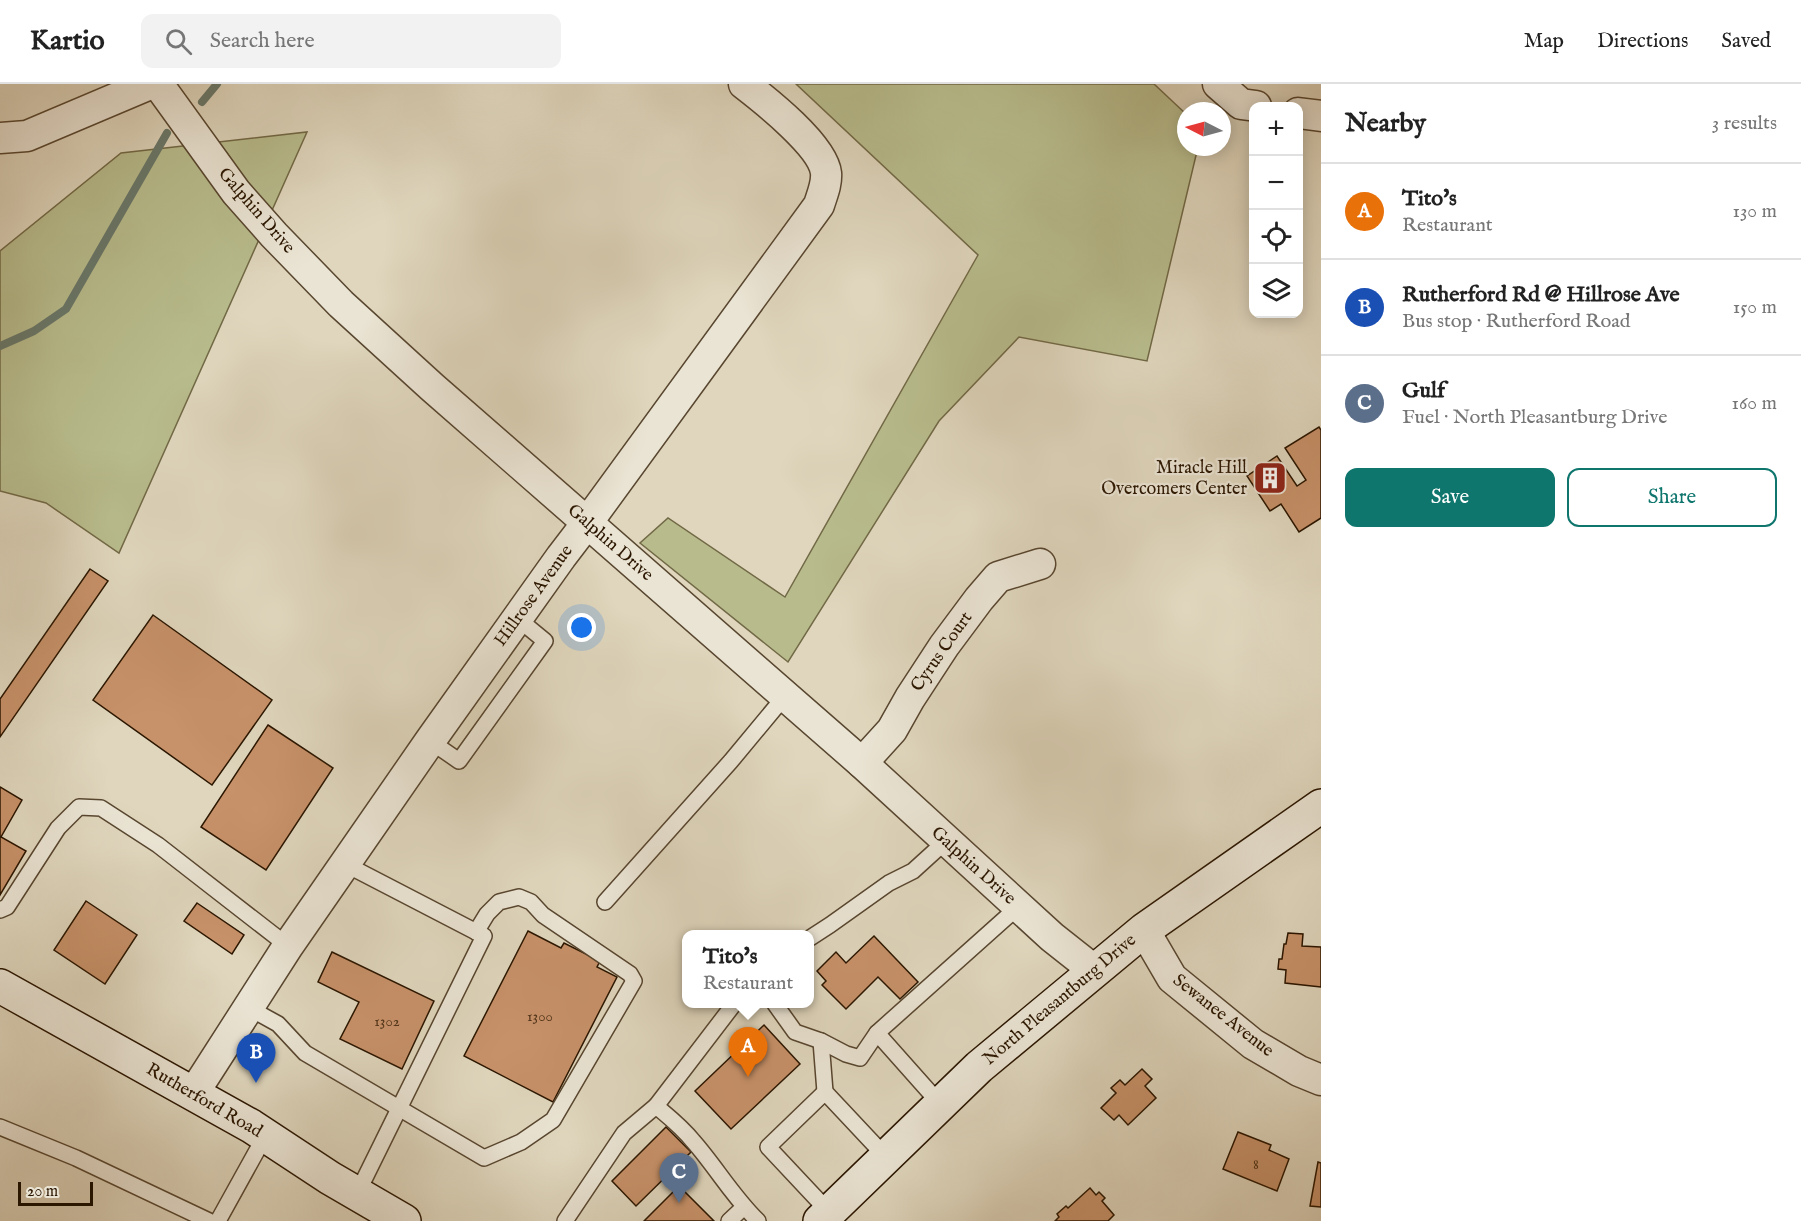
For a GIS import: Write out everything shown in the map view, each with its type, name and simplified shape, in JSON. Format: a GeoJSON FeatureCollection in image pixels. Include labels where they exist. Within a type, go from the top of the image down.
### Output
{"type":"FeatureCollection","features":[{"type":"Feature","properties":{"kind":"main road","name":"North Pleasantburg Drive"},"geometry":{"type":"LineString","coordinates":[[825,1216],[979,1067],[1144,930],[1321,806]]}},
{"type":"Feature","properties":{"kind":"main road","name":"Rutherford Road"},"geometry":{"type":"LineString","coordinates":[[0,987],[193,1094],[404,1221]]}},
{"type":"Feature","properties":{"kind":"street"},"geometry":{"type":"LineString","coordinates":[[0,138],[27,136],[150,84]]}},
{"type":"Feature","properties":{"kind":"street","name":"Galphin Drive"},"geometry":{"type":"LineString","coordinates":[[158,84],[236,192],[332,295],[432,387],[861,763],[1018,907],[1095,971]]}},
{"type":"Feature","properties":{"kind":"street","name":"Hillrose Avenue"},"geometry":{"type":"LineString","coordinates":[[193,1094],[288,946],[430,741],[561,557],[819,205],[826,184],[826,174],[819,155],[783,115],[744,84]]}},
{"type":"Feature","properties":{"kind":"street"},"geometry":{"type":"LineString","coordinates":[[1218,84],[1241,104],[1249,105]]}},
{"type":"Feature","properties":{"kind":"street"},"geometry":{"type":"LineString","coordinates":[[1303,114],[1321,116]]}},
{"type":"Feature","properties":{"kind":"street","name":"Cyrus Court"},"geometry":{"type":"LineString","coordinates":[[861,763],[892,730],[944,646],[998,577],[1040,564]]}},
{"type":"Feature","properties":{"kind":"street","name":"Sewanee Avenue"},"geometry":{"type":"LineString","coordinates":[[1144,930],[1172,978],[1253,1044],[1299,1071],[1321,1080]]}},
{"type":"Feature","properties":{"kind":"lane"},"geometry":{"type":"LineString","coordinates":[[605,902],[731,761],[785,696]]}},
{"type":"Feature","properties":{"kind":"lane"},"geometry":{"type":"LineString","coordinates":[[0,910],[7,907],[58,828],[80,807],[101,808],[158,845],[288,946]]}},
{"type":"Feature","properties":{"kind":"lane"},"geometry":{"type":"LineString","coordinates":[[814,936],[889,883],[913,871],[946,841]]}},
{"type":"Feature","properties":{"kind":"lane"},"geometry":{"type":"LineString","coordinates":[[345,864],[483,936],[357,1194]]}},
{"type":"Feature","properties":{"kind":"lane"},"geometry":{"type":"LineString","coordinates":[[249,1008],[278,1024],[305,1053],[484,1158],[521,1142],[553,1120],[634,981],[630,974],[543,915],[531,902],[519,897],[499,902],[487,914],[476,932]]}},
{"type":"Feature","properties":{"kind":"lane"},"geometry":{"type":"LineString","coordinates":[[778,1008],[795,1032],[860,1058],[877,1034],[1018,907]]}},
{"type":"Feature","properties":{"kind":"lane"},"geometry":{"type":"LineString","coordinates":[[565,1221],[624,1133],[656,1106],[731,1008]]}},
{"type":"Feature","properties":{"kind":"lane"},"geometry":{"type":"LineString","coordinates":[[877,1034],[941,1105]]}},
{"type":"Feature","properties":{"kind":"lane"},"geometry":{"type":"LineString","coordinates":[[821,1041],[825,1092],[886,1157]]}},
{"type":"Feature","properties":{"kind":"lane"},"geometry":{"type":"LineString","coordinates":[[825,1092],[768,1147],[825,1216]]}},
{"type":"Feature","properties":{"kind":"lane"},"geometry":{"type":"LineString","coordinates":[[656,1106],[677,1123],[694,1142],[744,1207],[758,1221]]}},
{"type":"Feature","properties":{"kind":"lane"},"geometry":{"type":"LineString","coordinates":[[0,1127],[76,1158],[208,1221]]}},
{"type":"Feature","properties":{"kind":"lane"},"geometry":{"type":"LineString","coordinates":[[218,1221],[265,1136]]}},
{"type":"Feature","properties":{"kind":"lane"},"geometry":{"type":"LineString","coordinates":[[729,1221],[744,1207]]}},
{"type":"Feature","properties":{"kind":"green space"},"geometry":{"type":"Polygon","coordinates":[[[796,84],[1154,84],[1177,106],[1177,156],[1196,156],[1147,361],[1019,337],[939,421],[788,662],[640,543],[668,518],[785,597],[978,255],[796,84]]]}},
{"type":"Feature","properties":{"kind":"green space"},"geometry":{"type":"Polygon","coordinates":[[[307,132],[119,553],[46,503],[0,491],[0,251],[121,153],[307,132]]]}},
{"type":"Feature","properties":{"kind":"building","name":"Miracle Hill Overcomers Center"},"geometry":{"type":"Polygon","coordinates":[[[1319,427],[1321,430],[1321,518],[1299,532],[1281,504],[1270,511],[1247,476],[1277,456],[1297,486],[1306,480],[1285,448],[1319,427]]]}},
{"type":"Feature","properties":{"kind":"building"},"geometry":{"type":"Polygon","coordinates":[[[90,569],[108,581],[0,737],[0,699],[90,569]]]}},
{"type":"Feature","properties":{"kind":"building"},"geometry":{"type":"Polygon","coordinates":[[[153,615],[272,700],[212,785],[93,700],[153,615]]]}},
{"type":"Feature","properties":{"kind":"building"},"geometry":{"type":"Polygon","coordinates":[[[268,725],[333,768],[266,870],[201,827],[268,725]]]}},
{"type":"Feature","properties":{"kind":"building"},"geometry":{"type":"Polygon","coordinates":[[[0,787],[22,800],[1,837],[26,851],[0,895],[0,787]]]}},
{"type":"Feature","properties":{"kind":"building"},"geometry":{"type":"Polygon","coordinates":[[[86,901],[137,935],[105,984],[54,950],[86,901]]]}},
{"type":"Feature","properties":{"kind":"building"},"geometry":{"type":"Polygon","coordinates":[[[197,903],[244,935],[232,954],[184,921],[197,903]]]}},
{"type":"Feature","properties":{"kind":"building"},"geometry":{"type":"Polygon","coordinates":[[[528,931],[561,948],[564,943],[600,961],[597,967],[617,977],[553,1102],[464,1056],[528,931]]]}},
{"type":"Feature","properties":{"kind":"building"},"geometry":{"type":"Polygon","coordinates":[[[1288,933],[1303,934],[1302,946],[1321,947],[1321,987],[1285,983],[1286,970],[1278,969],[1288,933]]]}},
{"type":"Feature","properties":{"kind":"building"},"geometry":{"type":"Polygon","coordinates":[[[874,936],[918,982],[900,999],[878,977],[846,1009],[822,985],[826,981],[817,971],[836,952],[846,963],[874,936]]]}},
{"type":"Feature","properties":{"kind":"building"},"geometry":{"type":"Polygon","coordinates":[[[332,952],[434,1001],[402,1069],[340,1039],[359,1002],[318,982],[332,952]]]}},
{"type":"Feature","properties":{"kind":"building"},"geometry":{"type":"Polygon","coordinates":[[[764,1025],[800,1064],[731,1129],[695,1091],[764,1025]]]}},
{"type":"Feature","properties":{"kind":"building"},"geometry":{"type":"Polygon","coordinates":[[[1142,1069],[1152,1079],[1145,1086],[1156,1098],[1128,1125],[1119,1115],[1114,1120],[1101,1108],[1116,1093],[1111,1088],[1120,1080],[1125,1085],[1142,1069]]]}},
{"type":"Feature","properties":{"kind":"building"},"geometry":{"type":"Polygon","coordinates":[[[666,1127],[691,1152],[636,1206],[612,1181],[666,1127]]]}},
{"type":"Feature","properties":{"kind":"building"},"geometry":{"type":"Polygon","coordinates":[[[1238,1132],[1271,1145],[1269,1150],[1289,1159],[1277,1191],[1223,1169],[1238,1132]]]}},
{"type":"Feature","properties":{"kind":"building"},"geometry":{"type":"Polygon","coordinates":[[[1318,1162],[1321,1163],[1321,1207],[1310,1206],[1318,1162]]]}},
{"type":"Feature","properties":{"kind":"building"},"geometry":{"type":"Polygon","coordinates":[[[679,1186],[714,1221],[644,1221],[679,1186]]]}},
{"type":"Feature","properties":{"kind":"building"},"geometry":{"type":"Polygon","coordinates":[[[1090,1188],[1096,1195],[1099,1192],[1105,1198],[1102,1201],[1114,1215],[1108,1221],[1055,1221],[1059,1217],[1057,1214],[1066,1206],[1068,1208],[1090,1188]]]}},
{"type":"Feature","properties":{"kind":"waterway"},"geometry":{"type":"LineString","coordinates":[[202,102],[217,84]]}},
{"type":"Feature","properties":{"kind":"waterway"},"geometry":{"type":"LineString","coordinates":[[0,346],[34,331],[66,309],[167,133]]}},
{"type":"Feature","properties":{"kind":"place","name":"Miracle Hill Overcomers Center"},"geometry":{"type":"Point","coordinates":[1270,478]}},
{"type":"Feature","properties":{"kind":"place","name":"Tito's"},"geometry":{"type":"Point","coordinates":[748,1077]}},
{"type":"Feature","properties":{"kind":"place","name":"Rutherford Rd @ Hillrose Ave"},"geometry":{"type":"Point","coordinates":[256,1083]}},
{"type":"Feature","properties":{"kind":"place","name":"Gulf"},"geometry":{"type":"Point","coordinates":[679,1203]}}]}
